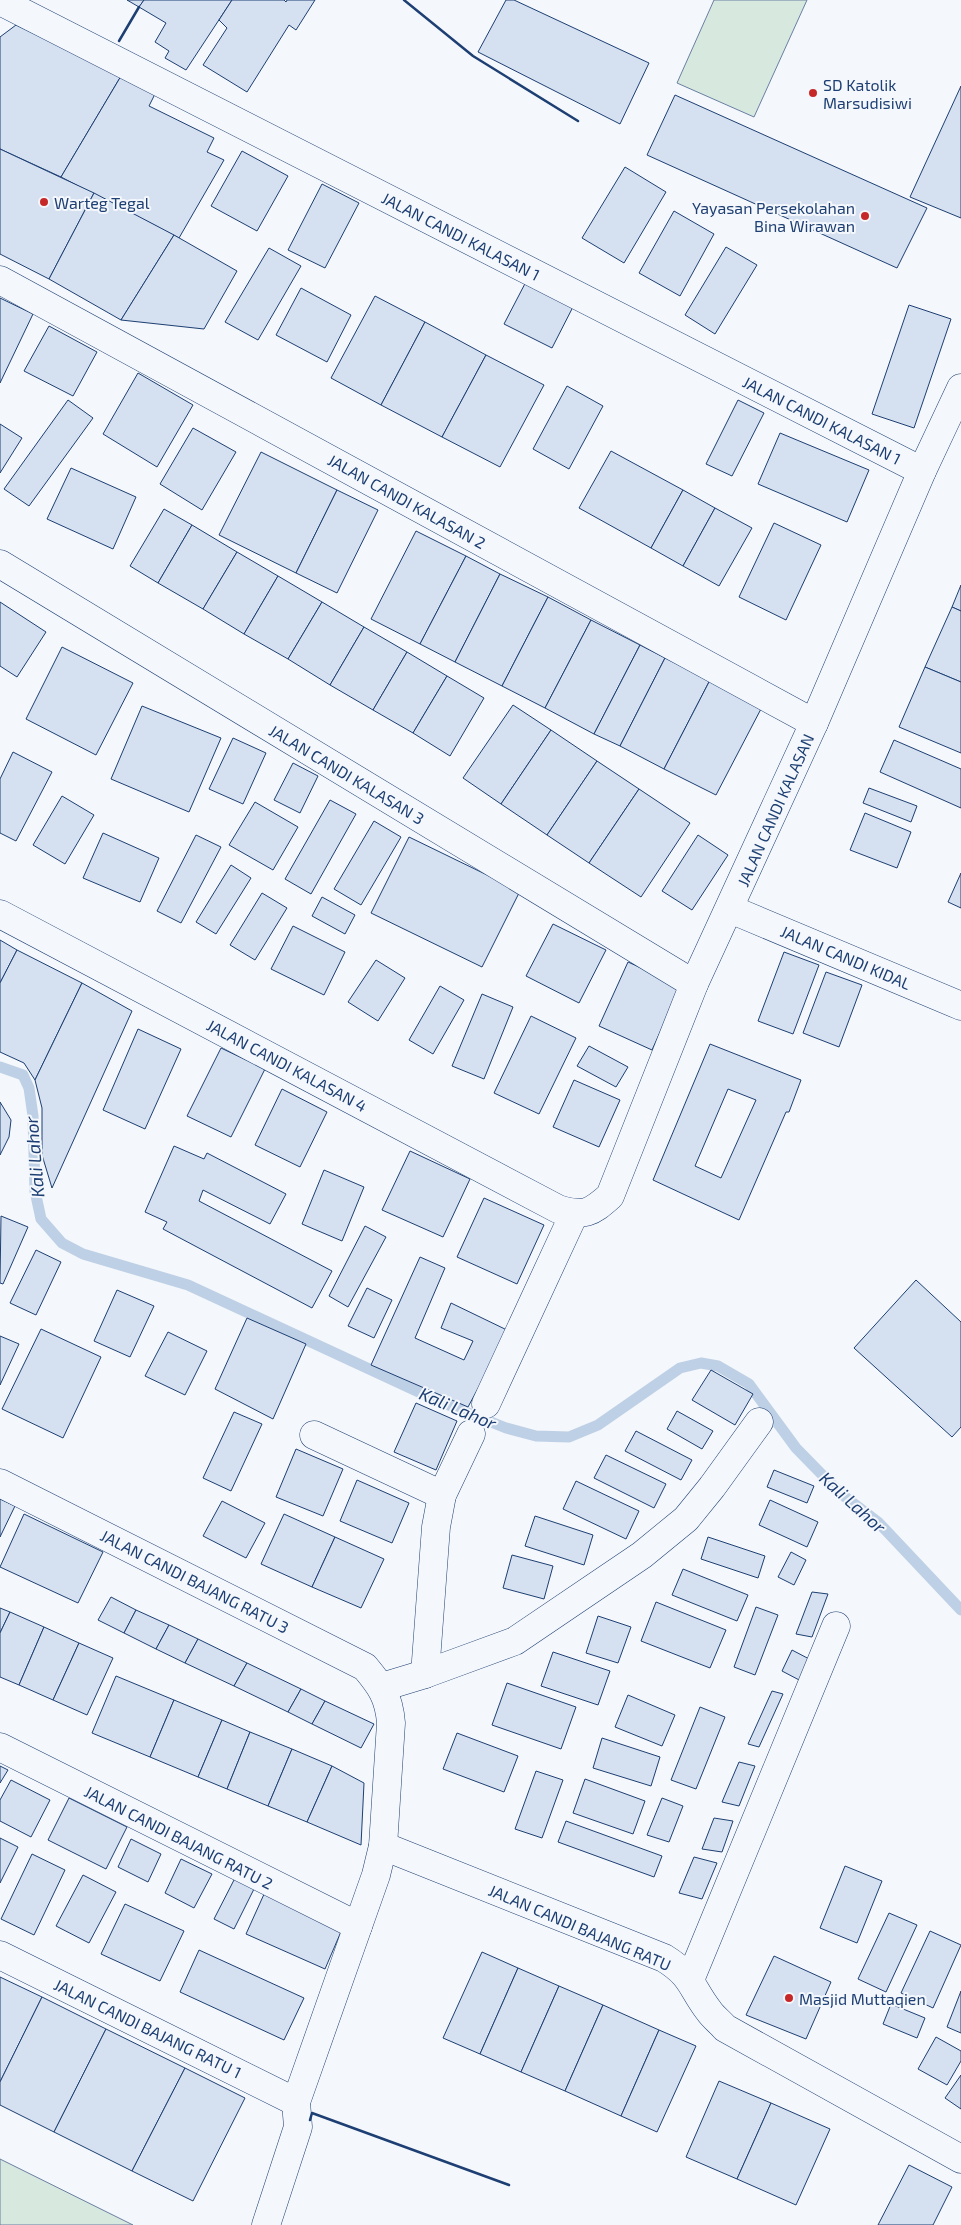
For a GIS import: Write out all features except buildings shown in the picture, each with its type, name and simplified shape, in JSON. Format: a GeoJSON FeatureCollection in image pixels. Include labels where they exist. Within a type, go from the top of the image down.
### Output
{"type":"FeatureCollection","features":[{"type":"Feature","properties":{"kind":"street","name":"JALAN CANDI KALASAN 1"},"geometry":{"type":"LineString","coordinates":[[0,1],[922,471]]}},
{"type":"Feature","properties":{"kind":"street","name":"JALAN CANDI KALASAN 2"},"geometry":{"type":"LineString","coordinates":[[0,280],[814,723]]}},
{"type":"Feature","properties":{"kind":"street","name":"JALAN CANDI KALASAN"},"geometry":{"type":"LineString","coordinates":[[574,1214],[593,1211],[610,1196],[694,984],[814,723],[922,471],[961,388]]}},
{"type":"Feature","properties":{"kind":"street","name":"JALAN CANDI KALASAN 3"},"geometry":{"type":"LineString","coordinates":[[0,564],[694,984]]}},
{"type":"Feature","properties":{"kind":"street","name":"JALAN CANDI KIDAL"},"geometry":{"type":"LineString","coordinates":[[730,909],[961,1006]]}},
{"type":"Feature","properties":{"kind":"street","name":"JALAN CANDI KALASAN 4"},"geometry":{"type":"LineString","coordinates":[[0,914],[558,1209],[574,1214]]}},
{"type":"Feature","properties":{"kind":"street"},"geometry":{"type":"LineString","coordinates":[[486,1404],[574,1214]]}},
{"type":"Feature","properties":{"kind":"street"},"geometry":{"type":"LineString","coordinates":[[266,2225],[298,2128],[296,2102],[376,1875],[383,1846],[390,1710],[382,1687],[425,1674],[515,1641],[642,1555],[686,1519],[712,1487],[758,1422]]}},
{"type":"Feature","properties":{"kind":"street"},"geometry":{"type":"LineString","coordinates":[[425,1674],[436,1527],[442,1495],[471,1434]]}},
{"type":"Feature","properties":{"kind":"street"},"geometry":{"type":"LineString","coordinates":[[314,1435],[442,1495]]}},
{"type":"Feature","properties":{"kind":"street","name":"JALAN CANDI BAJANG RATU 3"},"geometry":{"type":"LineString","coordinates":[[0,1483],[365,1667],[382,1687]]}},
{"type":"Feature","properties":{"kind":"street"},"geometry":{"type":"LineString","coordinates":[[690,1980],[836,1626]]}},
{"type":"Feature","properties":{"kind":"street","name":"JALAN CANDI BAJANG RATU 2"},"geometry":{"type":"LineString","coordinates":[[0,1747],[358,1926]]}},
{"type":"Feature","properties":{"kind":"street","name":"JALAN CANDI BAJANG RATU"},"geometry":{"type":"LineString","coordinates":[[383,1846],[664,1958],[680,1968],[690,1980],[709,2012],[725,2028],[961,2159]]}},
{"type":"Feature","properties":{"kind":"street","name":"JALAN CANDI BAJANG RATU 1"},"geometry":{"type":"LineString","coordinates":[[0,1955],[296,2102]]}},
{"type":"Feature","properties":{"kind":"shaded area"},"geometry":{"type":"Polygon","coordinates":[[[714,0],[807,0],[754,117],[677,83],[714,0]]]}},
{"type":"Feature","properties":{"kind":"shaded area"},"geometry":{"type":"Polygon","coordinates":[[[0,2159],[133,2225],[0,2225],[0,2159]]]}},
{"type":"Feature","properties":{"kind":"waterway","name":"Kali Lahor"},"geometry":{"type":"LineString","coordinates":[[0,1067],[23,1075],[29,1088],[33,1116],[35,1191],[41,1219],[62,1243],[83,1254],[188,1285],[436,1400],[506,1428],[536,1436],[569,1437],[598,1425],[680,1368],[701,1363],[718,1366],[749,1384],[796,1448],[840,1493],[878,1522],[961,1610]]}},
{"type":"Feature","properties":{"kind":"wall"},"geometry":{"type":"LineString","coordinates":[[404,0],[473,56],[578,121]]}},
{"type":"Feature","properties":{"kind":"wall"},"geometry":{"type":"LineString","coordinates":[[119,41],[139,7]]}},
{"type":"Feature","properties":{"kind":"wall"},"geometry":{"type":"LineString","coordinates":[[310,2120],[312,2113],[509,2185]]}},
{"type":"Feature","properties":{"kind":"place","name":"SD Katolik Marsudisiwi"},"geometry":{"type":"Point","coordinates":[813,93]}},
{"type":"Feature","properties":{"kind":"place","name":"Warteg Tegal"},"geometry":{"type":"Point","coordinates":[44,202]}},
{"type":"Feature","properties":{"kind":"place","name":"Yayasan Persekolahan Bina Wirawan"},"geometry":{"type":"Point","coordinates":[865,216]}},
{"type":"Feature","properties":{"kind":"place","name":"Masjid Muttaqien"},"geometry":{"type":"Point","coordinates":[789,1998]}}]}
